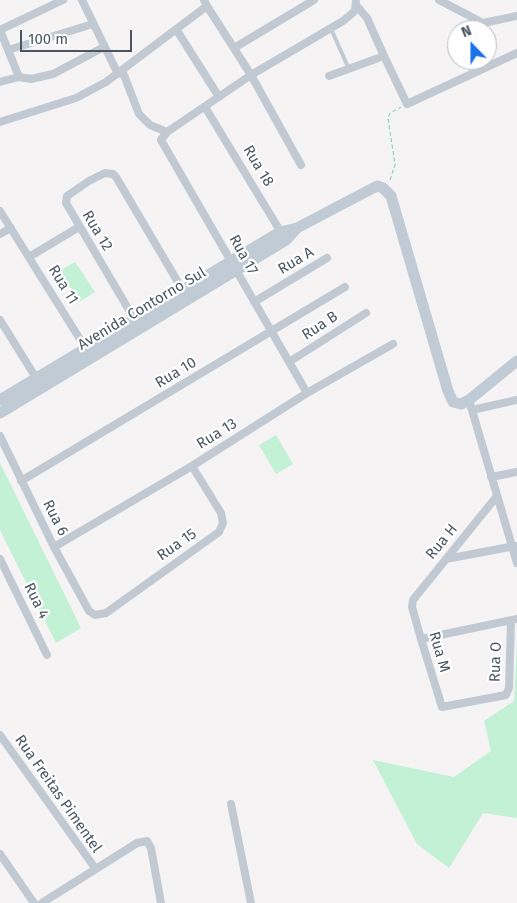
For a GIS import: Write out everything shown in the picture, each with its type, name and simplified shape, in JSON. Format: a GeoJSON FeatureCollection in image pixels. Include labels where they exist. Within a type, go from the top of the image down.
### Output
{"type":"FeatureCollection","features":[{"type":"Feature","properties":{"kind":"street"},"geometry":{"type":"LineString","coordinates":[[20,77],[0,30],[63,0]]}},
{"type":"Feature","properties":{"kind":"street"},"geometry":{"type":"LineString","coordinates":[[82,0],[104,47],[120,72],[139,114],[150,125],[167,132],[251,74],[330,29],[355,11],[356,3]]}},
{"type":"Feature","properties":{"kind":"street"},"geometry":{"type":"LineString","coordinates":[[234,48],[314,0]]}},
{"type":"Feature","properties":{"kind":"street"},"geometry":{"type":"LineString","coordinates":[[439,0],[483,23],[517,16]]}},
{"type":"Feature","properties":{"kind":"street"},"geometry":{"type":"LineString","coordinates":[[0,122],[76,98],[120,72],[176,29],[205,3],[251,74],[301,164]]}},
{"type":"Feature","properties":{"kind":"street"},"geometry":{"type":"LineString","coordinates":[[356,3],[367,18],[407,104],[517,53]]}},
{"type":"Feature","properties":{"kind":"street"},"geometry":{"type":"LineString","coordinates":[[8,50],[93,24]]}},
{"type":"Feature","properties":{"kind":"street"},"geometry":{"type":"LineString","coordinates":[[176,29],[219,97]]}},
{"type":"Feature","properties":{"kind":"street"},"geometry":{"type":"LineString","coordinates":[[0,82],[20,77],[31,79],[53,74],[104,47]]}},
{"type":"Feature","properties":{"kind":"street"},"geometry":{"type":"LineString","coordinates":[[329,76],[384,56]]}},
{"type":"Feature","properties":{"kind":"street","name":"Rua 18"},"geometry":{"type":"LineString","coordinates":[[205,107],[283,236]]}},
{"type":"Feature","properties":{"kind":"street","name":"Rua 17"},"geometry":{"type":"LineString","coordinates":[[167,132],[162,138],[162,145],[307,393]]}},
{"type":"Feature","properties":{"kind":"street","name":"Rua 12"},"geometry":{"type":"LineString","coordinates":[[137,324],[79,228],[66,203],[67,196],[105,173],[116,177],[186,294]]}},
{"type":"Feature","properties":{"kind":"street","name":"Avenida Contorno Sul"},"geometry":{"type":"LineString","coordinates":[[0,413],[39,383],[283,236],[370,188],[383,188]]}},
{"type":"Feature","properties":{"kind":"street"},"geometry":{"type":"LineString","coordinates":[[383,188],[391,196],[448,391],[453,402],[471,405],[517,400]]}},
{"type":"Feature","properties":{"kind":"street","name":"Rua 11"},"geometry":{"type":"LineString","coordinates":[[0,211],[89,353]]}},
{"type":"Feature","properties":{"kind":"street"},"geometry":{"type":"LineString","coordinates":[[0,234],[11,228]]}},
{"type":"Feature","properties":{"kind":"street"},"geometry":{"type":"LineString","coordinates":[[29,258],[79,228]]}},
{"type":"Feature","properties":{"kind":"street","name":"Rua A"},"geometry":{"type":"LineString","coordinates":[[254,302],[327,258]]}},
{"type":"Feature","properties":{"kind":"street","name":"Rua 10"},"geometry":{"type":"LineString","coordinates":[[21,482],[345,287]]}},
{"type":"Feature","properties":{"kind":"street","name":"Rua B"},"geometry":{"type":"LineString","coordinates":[[289,362],[366,313]]}},
{"type":"Feature","properties":{"kind":"street"},"geometry":{"type":"LineString","coordinates":[[0,320],[39,383]]}},
{"type":"Feature","properties":{"kind":"street","name":"Rua 13"},"geometry":{"type":"LineString","coordinates":[[54,547],[192,466],[307,393],[393,344]]}},
{"type":"Feature","properties":{"kind":"street"},"geometry":{"type":"LineString","coordinates":[[471,405],[517,361]]}},
{"type":"Feature","properties":{"kind":"street","name":"Avenida Contorno Sul"},"geometry":{"type":"LineString","coordinates":[[0,400],[39,383]]}},
{"type":"Feature","properties":{"kind":"street"},"geometry":{"type":"LineString","coordinates":[[471,405],[497,496],[515,546],[517,563]]}},
{"type":"Feature","properties":{"kind":"street","name":"Rua 6"},"geometry":{"type":"LineString","coordinates":[[0,436],[54,547],[89,611]]}},
{"type":"Feature","properties":{"kind":"street","name":"Rua 15"},"geometry":{"type":"LineString","coordinates":[[89,611],[94,615],[106,613],[219,532],[222,523],[221,513],[192,466]]}},
{"type":"Feature","properties":{"kind":"street"},"geometry":{"type":"LineString","coordinates":[[492,477],[517,472]]}},
{"type":"Feature","properties":{"kind":"street","name":"Rua H"},"geometry":{"type":"LineString","coordinates":[[412,607],[415,596],[497,496]]}},
{"type":"Feature","properties":{"kind":"street"},"geometry":{"type":"LineString","coordinates":[[446,559],[515,546]]}},
{"type":"Feature","properties":{"kind":"street","name":"Rua 4"},"geometry":{"type":"LineString","coordinates":[[0,559],[47,654]]}},
{"type":"Feature","properties":{"kind":"street","name":"Rua M"},"geometry":{"type":"LineString","coordinates":[[412,607],[440,704]]}},
{"type":"Feature","properties":{"kind":"street"},"geometry":{"type":"LineString","coordinates":[[421,639],[514,620]]}},
{"type":"Feature","properties":{"kind":"street","name":"Rua O"},"geometry":{"type":"LineString","coordinates":[[440,704],[446,708],[506,695],[509,688],[514,620]]}},
{"type":"Feature","properties":{"kind":"street","name":"Rua Freitas Pimentel"},"geometry":{"type":"LineString","coordinates":[[0,735],[94,868]]}},
{"type":"Feature","properties":{"kind":"street"},"geometry":{"type":"LineString","coordinates":[[231,804],[251,903]]}},
{"type":"Feature","properties":{"kind":"street"},"geometry":{"type":"LineString","coordinates":[[42,903],[94,868],[137,843],[147,841],[151,848],[161,903]]}},
{"type":"Feature","properties":{"kind":"street"},"geometry":{"type":"LineString","coordinates":[[0,854],[34,903]]}},
{"type":"Feature","properties":{"kind":"lane"},"geometry":{"type":"LineString","coordinates":[[330,29],[349,69]]}},
{"type":"Feature","properties":{"kind":"path"},"geometry":{"type":"LineString","coordinates":[[383,188],[393,176],[394,171],[388,118],[390,114],[407,104]]}},
{"type":"Feature","properties":{"kind":"green space"},"geometry":{"type":"Polygon","coordinates":[[[75,262],[95,292],[79,302],[60,271],[75,262]]]}},
{"type":"Feature","properties":{"kind":"green space"},"geometry":{"type":"Polygon","coordinates":[[[276,435],[293,464],[276,474],[259,445],[276,435]]]}},
{"type":"Feature","properties":{"kind":"green space"},"geometry":{"type":"Polygon","coordinates":[[[0,463],[81,628],[56,643],[0,530],[0,463]]]}},
{"type":"Feature","properties":{"kind":"green space"},"geometry":{"type":"Polygon","coordinates":[[[517,643],[517,818],[483,813],[449,868],[417,844],[373,760],[454,777],[491,751],[484,721],[514,701],[517,643]]]}}]}
